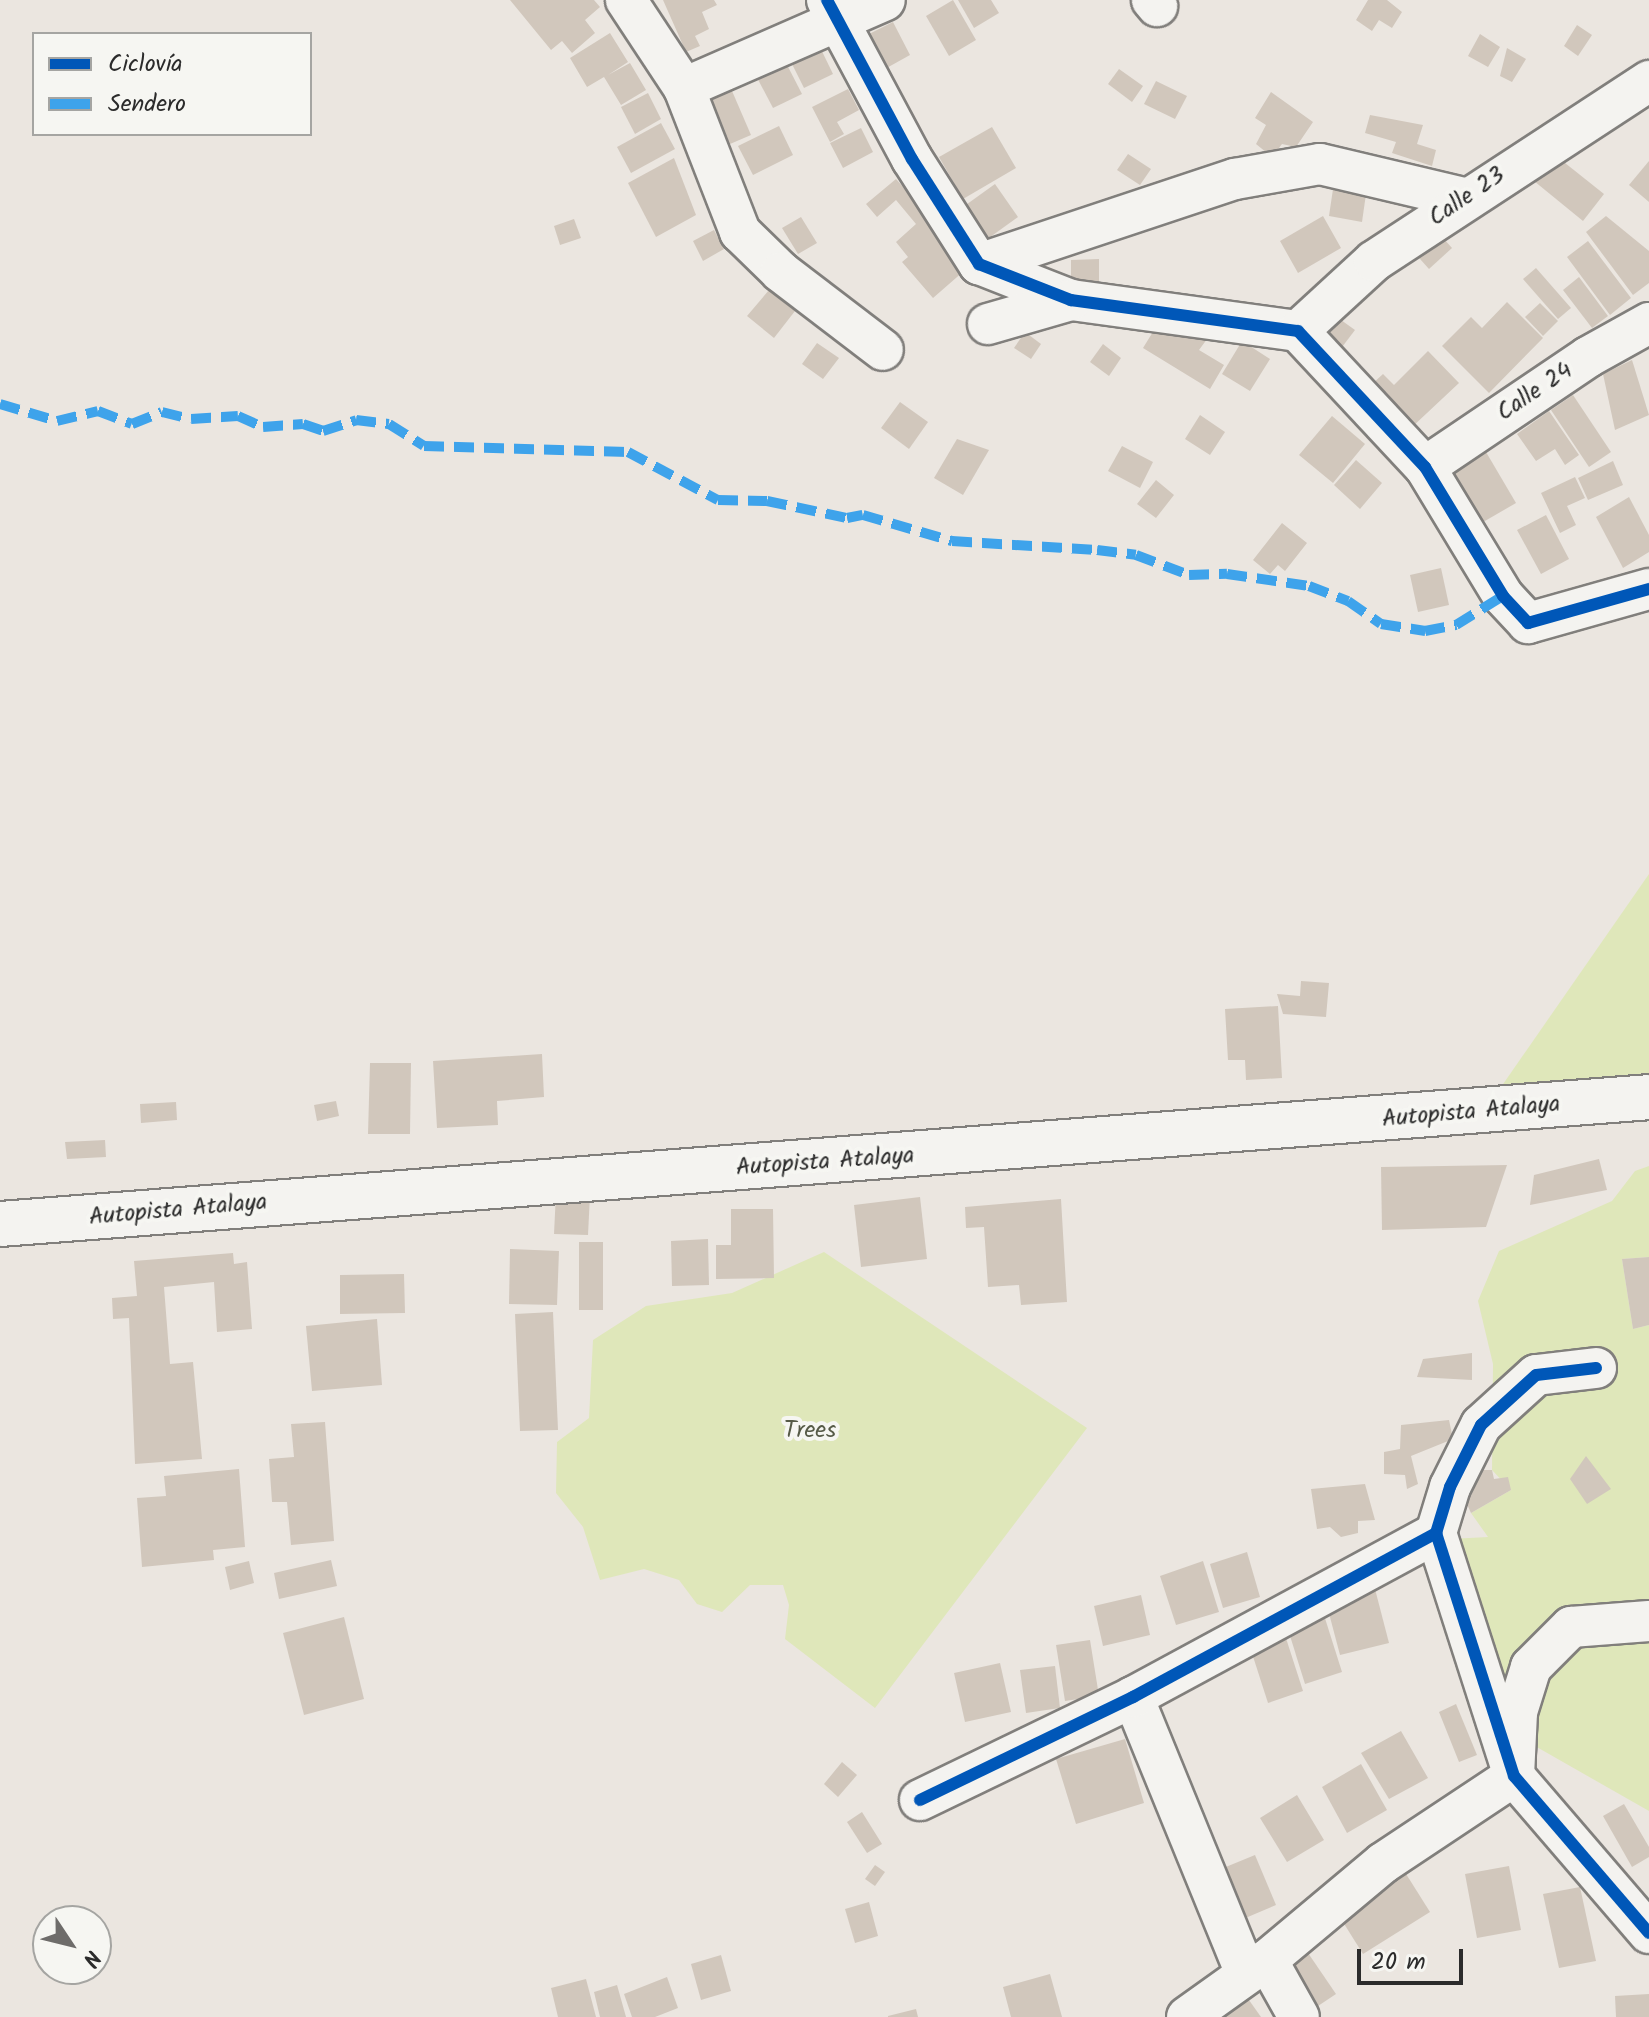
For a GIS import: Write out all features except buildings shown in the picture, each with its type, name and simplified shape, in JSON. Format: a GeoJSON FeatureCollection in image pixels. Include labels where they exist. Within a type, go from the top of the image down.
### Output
{"type":"FeatureCollection","features":[{"type":"Feature","properties":{"kind":"main road","name":"Autopista Atalaya"},"geometry":{"type":"LineString","coordinates":[[0,1224],[1649,1097]]}},
{"type":"Feature","properties":{"kind":"street"},"geometry":{"type":"LineString","coordinates":[[626,0],[684,88],[740,232],[781,272],[883,350]]}},
{"type":"Feature","properties":{"kind":"street"},"geometry":{"type":"LineString","coordinates":[[684,88],[832,10],[885,0]]}},
{"type":"Feature","properties":{"kind":"street"},"geometry":{"type":"LineString","coordinates":[[832,10],[912,159],[979,264],[1071,300],[1298,331],[1425,467],[1503,596],[1528,623],[1649,589]]}},
{"type":"Feature","properties":{"kind":"street","name":"Calle 23"},"geometry":{"type":"LineString","coordinates":[[1298,331],[1374,261],[1464,198],[1649,81]]}},
{"type":"Feature","properties":{"kind":"street"},"geometry":{"type":"LineString","coordinates":[[979,264],[1221,183],[1320,164],[1464,198]]}},
{"type":"Feature","properties":{"kind":"street"},"geometry":{"type":"LineString","coordinates":[[988,324],[1071,300]]}},
{"type":"Feature","properties":{"kind":"street","name":"Calle 24"},"geometry":{"type":"LineString","coordinates":[[1425,467],[1588,357],[1649,323]]}},
{"type":"Feature","properties":{"kind":"street"},"geometry":{"type":"LineString","coordinates":[[1596,1368],[1536,1375],[1481,1425],[1450,1487],[1436,1533],[1514,1776],[1649,1933]]}},
{"type":"Feature","properties":{"kind":"street"},"geometry":{"type":"LineString","coordinates":[[920,1800],[1133,1697],[1436,1533]]}},
{"type":"Feature","properties":{"kind":"street"},"geometry":{"type":"LineString","coordinates":[[1514,1776],[1517,1712],[1531,1667],[1571,1627],[1649,1621]]}},
{"type":"Feature","properties":{"kind":"street"},"geometry":{"type":"LineString","coordinates":[[1133,1697],[1256,1966],[1299,2017]]}},
{"type":"Feature","properties":{"kind":"street"},"geometry":{"type":"LineString","coordinates":[[1187,2017],[1256,1966],[1383,1863],[1514,1776]]}},
{"type":"Feature","properties":{"kind":"green space"},"geometry":{"type":"Polygon","coordinates":[[[1649,874],[1649,1088],[1492,1100],[1649,874]]]}},
{"type":"Feature","properties":{"kind":"green space"},"geometry":{"type":"Polygon","coordinates":[[[1649,1166],[1649,1257],[1622,1259],[1633,1329],[1649,1325],[1649,1811],[1498,1725],[1450,1539],[1488,1537],[1471,1513],[1511,1490],[1492,1470],[1493,1364],[1478,1301],[1499,1251],[1612,1201],[1635,1171],[1649,1166]]]}},
{"type":"Feature","properties":{"kind":"green space","name":"Trees"},"geometry":{"type":"Polygon","coordinates":[[[824,1252],[1087,1428],[875,1708],[785,1639],[789,1605],[783,1585],[750,1585],[722,1612],[697,1604],[679,1580],[644,1569],[600,1580],[583,1527],[556,1493],[557,1442],[589,1418],[593,1340],[646,1306],[732,1293],[824,1252]]]}},
{"type":"Feature","properties":{"kind":"marked path"},"geometry":{"type":"LineString","coordinates":[[0,404],[57,421],[98,411],[132,424],[162,412],[191,419],[238,416],[263,427],[303,424],[323,431],[356,420],[389,424],[424,446],[628,452],[718,500],[767,501],[847,518],[863,515],[952,541],[1097,550],[1136,555],[1189,575],[1227,574],[1309,586],[1348,601],[1381,624],[1425,631],[1456,625],[1503,596]]}},
{"type":"Feature","properties":{"kind":"cycle path"},"geometry":{"type":"LineString","coordinates":[[827,0],[912,159],[979,264],[1071,300],[1298,331],[1425,467],[1503,596],[1528,623],[1649,589]]}},
{"type":"Feature","properties":{"kind":"cycle path"},"geometry":{"type":"LineString","coordinates":[[1596,1368],[1536,1375],[1481,1425],[1450,1487],[1436,1533],[1514,1776],[1649,1933]]}},
{"type":"Feature","properties":{"kind":"cycle path"},"geometry":{"type":"LineString","coordinates":[[920,1800],[1133,1697],[1436,1533]]}}]}
